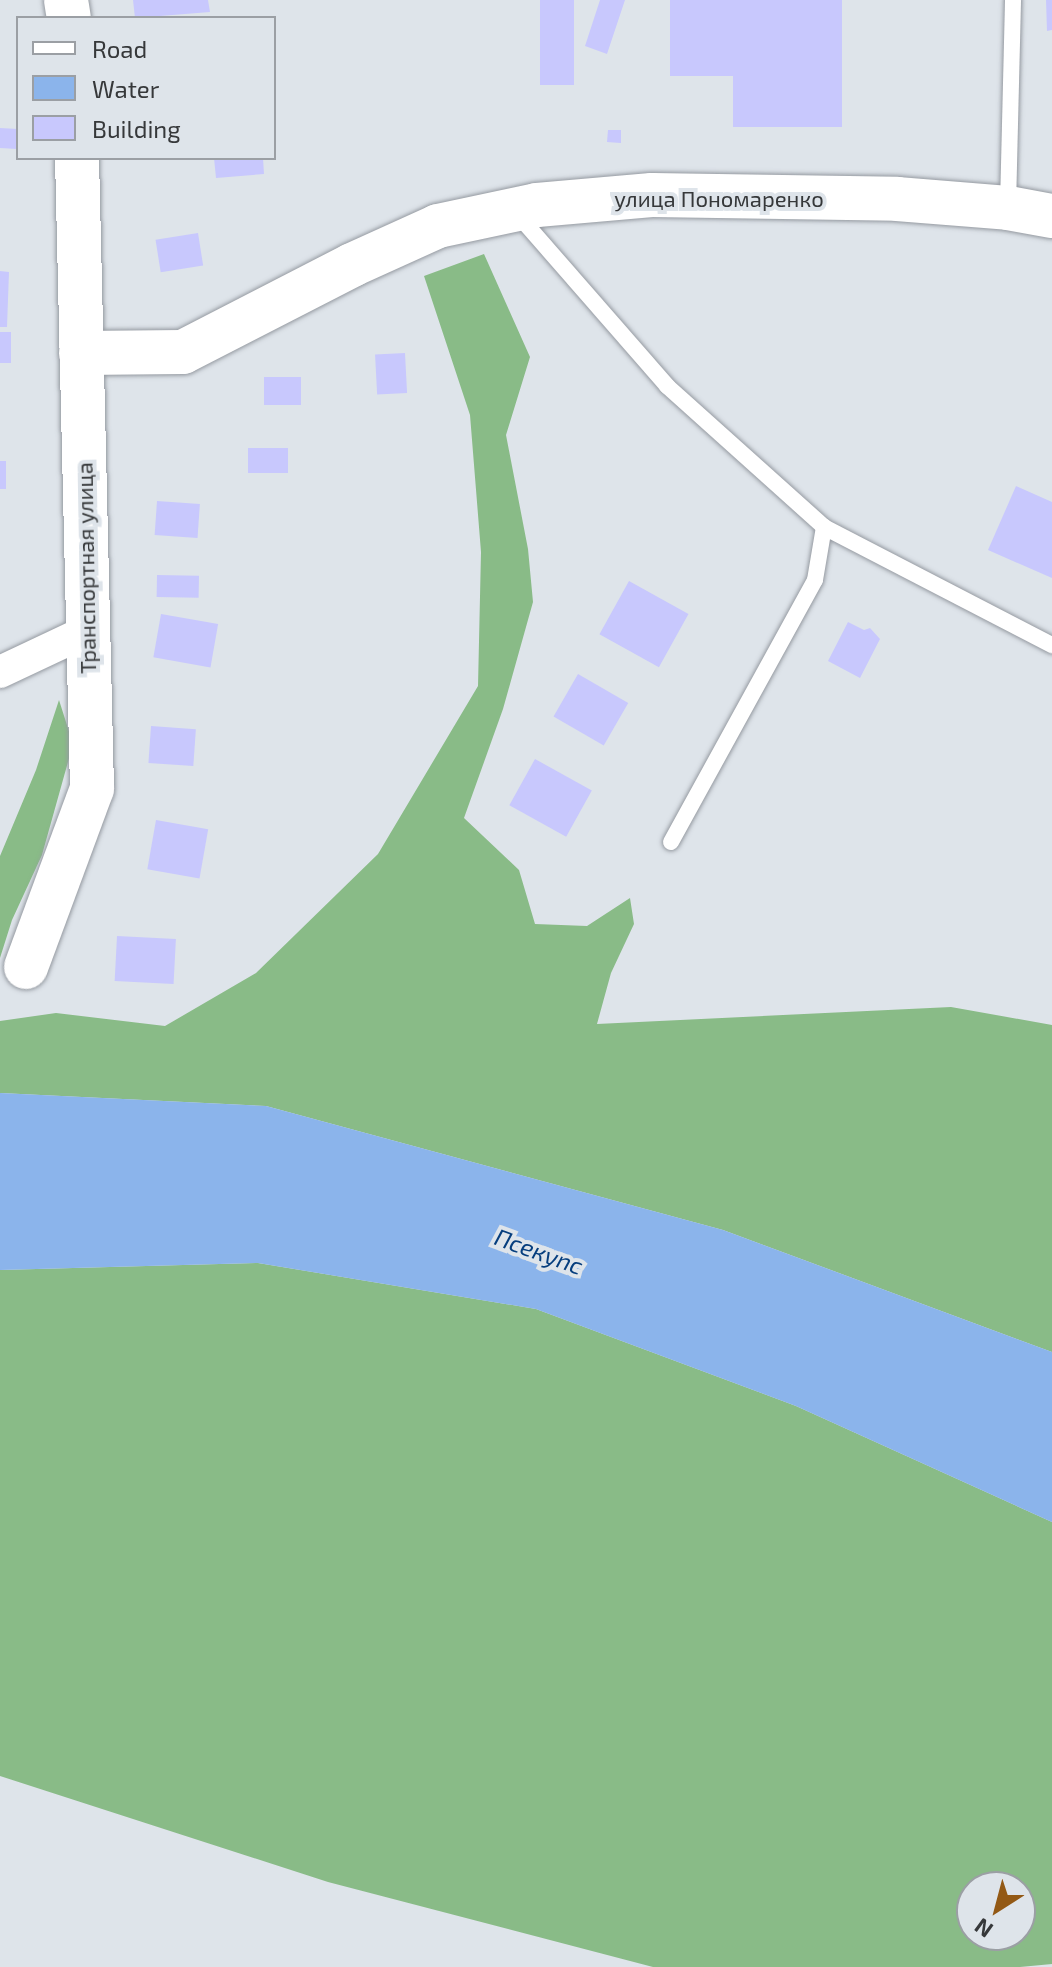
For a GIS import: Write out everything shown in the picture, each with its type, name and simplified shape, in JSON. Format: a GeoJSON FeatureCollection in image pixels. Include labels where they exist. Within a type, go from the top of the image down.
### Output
{"type":"FeatureCollection","features":[{"type":"Feature","properties":{"kind":"street","name":"Транспортная улица"},"geometry":{"type":"LineString","coordinates":[[26,967],[92,789],[77,160]]}},
{"type":"Feature","properties":{"kind":"street","name":"улица Пономаренко"},"geometry":{"type":"LineString","coordinates":[[81,353],[183,352],[352,265],[438,226],[514,210],[652,195],[897,199],[1008,208],[1052,216]]}},
{"type":"Feature","properties":{"kind":"street"},"geometry":{"type":"LineString","coordinates":[[0,672],[87,631]]}},
{"type":"Feature","properties":{"kind":"lane"},"geometry":{"type":"LineString","coordinates":[[1008,208],[1013,0]]}},
{"type":"Feature","properties":{"kind":"lane"},"geometry":{"type":"LineString","coordinates":[[514,210],[667,386],[824,527],[1052,645]]}},
{"type":"Feature","properties":{"kind":"lane"},"geometry":{"type":"LineString","coordinates":[[671,842],[815,580],[824,527]]}},
{"type":"Feature","properties":{"kind":"green space"},"geometry":{"type":"Polygon","coordinates":[[[484,254],[530,357],[506,435],[528,549],[533,602],[503,709],[464,818],[519,870],[535,924],[587,926],[630,898],[634,924],[611,973],[597,1024],[951,1007],[1052,1025],[1052,1352],[723,1230],[266,1106],[0,1093],[0,1021],[56,1013],[165,1026],[256,973],[378,854],[478,686],[481,552],[470,415],[424,276],[484,254]]]}},
{"type":"Feature","properties":{"kind":"green space"},"geometry":{"type":"Polygon","coordinates":[[[59,700],[73,744],[42,855],[12,920],[0,958],[0,856],[36,770],[59,700]]]}},
{"type":"Feature","properties":{"kind":"green space"},"geometry":{"type":"Polygon","coordinates":[[[258,1263],[536,1309],[796,1406],[1052,1522],[1052,1964],[1020,1967],[653,1967],[328,1882],[0,1776],[0,1270],[258,1263]]]}},
{"type":"Feature","properties":{"kind":"water","name":"Псекупс"},"geometry":{"type":"Polygon","coordinates":[[[0,1093],[266,1106],[723,1230],[1052,1352],[1052,1522],[796,1406],[536,1309],[258,1263],[0,1270],[0,1093]]]}},
{"type":"Feature","properties":{"kind":"building"},"geometry":{"type":"Polygon","coordinates":[[[133,0],[208,0],[210,12],[160,16],[135,16],[133,0]]]}},
{"type":"Feature","properties":{"kind":"building"},"geometry":{"type":"Polygon","coordinates":[[[540,0],[574,0],[574,85],[540,85],[540,0]]]}},
{"type":"Feature","properties":{"kind":"building"},"geometry":{"type":"Polygon","coordinates":[[[600,0],[625,0],[607,54],[585,46],[600,0]]]}},
{"type":"Feature","properties":{"kind":"building"},"geometry":{"type":"Polygon","coordinates":[[[670,0],[842,0],[842,127],[733,127],[733,76],[670,76],[670,0]]]}},
{"type":"Feature","properties":{"kind":"building"},"geometry":{"type":"Polygon","coordinates":[[[1046,0],[1052,0],[1052,30],[1047,31],[1046,0]]]}},
{"type":"Feature","properties":{"kind":"building"},"geometry":{"type":"Polygon","coordinates":[[[0,128],[16,129],[16,149],[0,148],[0,128]]]}},
{"type":"Feature","properties":{"kind":"building"},"geometry":{"type":"Polygon","coordinates":[[[608,130],[621,130],[621,143],[607,142],[608,130]]]}},
{"type":"Feature","properties":{"kind":"building"},"geometry":{"type":"Polygon","coordinates":[[[214,160],[263,160],[264,174],[216,178],[214,160]]]}},
{"type":"Feature","properties":{"kind":"building"},"geometry":{"type":"Polygon","coordinates":[[[198,233],[203,266],[161,272],[156,240],[198,233]]]}},
{"type":"Feature","properties":{"kind":"building"},"geometry":{"type":"Polygon","coordinates":[[[0,271],[9,272],[7,327],[0,327],[0,271]]]}},
{"type":"Feature","properties":{"kind":"building"},"geometry":{"type":"Polygon","coordinates":[[[0,332],[11,332],[11,363],[0,363],[0,332]]]}},
{"type":"Feature","properties":{"kind":"building"},"geometry":{"type":"Polygon","coordinates":[[[405,353],[407,393],[377,395],[375,355],[405,353]]]}},
{"type":"Feature","properties":{"kind":"building"},"geometry":{"type":"Polygon","coordinates":[[[264,377],[301,377],[301,405],[264,405],[264,377]]]}},
{"type":"Feature","properties":{"kind":"building"},"geometry":{"type":"Polygon","coordinates":[[[248,448],[288,448],[288,473],[248,473],[248,448]]]}},
{"type":"Feature","properties":{"kind":"building"},"geometry":{"type":"Polygon","coordinates":[[[0,461],[6,461],[6,489],[0,489],[0,461]]]}},
{"type":"Feature","properties":{"kind":"building"},"geometry":{"type":"Polygon","coordinates":[[[1016,486],[1052,502],[1052,578],[988,550],[1016,486]]]}},
{"type":"Feature","properties":{"kind":"building"},"geometry":{"type":"Polygon","coordinates":[[[157,501],[200,504],[198,538],[155,535],[157,501]]]}},
{"type":"Feature","properties":{"kind":"building"},"geometry":{"type":"Polygon","coordinates":[[[157,575],[199,576],[199,598],[157,597],[157,575]]]}},
{"type":"Feature","properties":{"kind":"building"},"geometry":{"type":"Polygon","coordinates":[[[629,581],[688,614],[659,667],[599,634],[629,581]]]}},
{"type":"Feature","properties":{"kind":"building"},"geometry":{"type":"Polygon","coordinates":[[[161,614],[218,624],[210,667],[153,657],[161,614]]]}},
{"type":"Feature","properties":{"kind":"building"},"geometry":{"type":"Polygon","coordinates":[[[848,622],[864,630],[870,628],[880,639],[860,678],[828,661],[848,622]]]}},
{"type":"Feature","properties":{"kind":"building"},"geometry":{"type":"Polygon","coordinates":[[[578,674],[628,703],[604,745],[554,716],[578,674]]]}},
{"type":"Feature","properties":{"kind":"building"},"geometry":{"type":"Polygon","coordinates":[[[151,726],[196,729],[193,766],[148,763],[151,726]]]}},
{"type":"Feature","properties":{"kind":"building"},"geometry":{"type":"Polygon","coordinates":[[[535,759],[592,791],[566,837],[509,805],[535,759]]]}},
{"type":"Feature","properties":{"kind":"building"},"geometry":{"type":"Polygon","coordinates":[[[156,820],[208,829],[200,878],[147,869],[156,820]]]}},
{"type":"Feature","properties":{"kind":"building"},"geometry":{"type":"Polygon","coordinates":[[[117,936],[176,939],[174,984],[115,981],[117,936]]]}}]}
